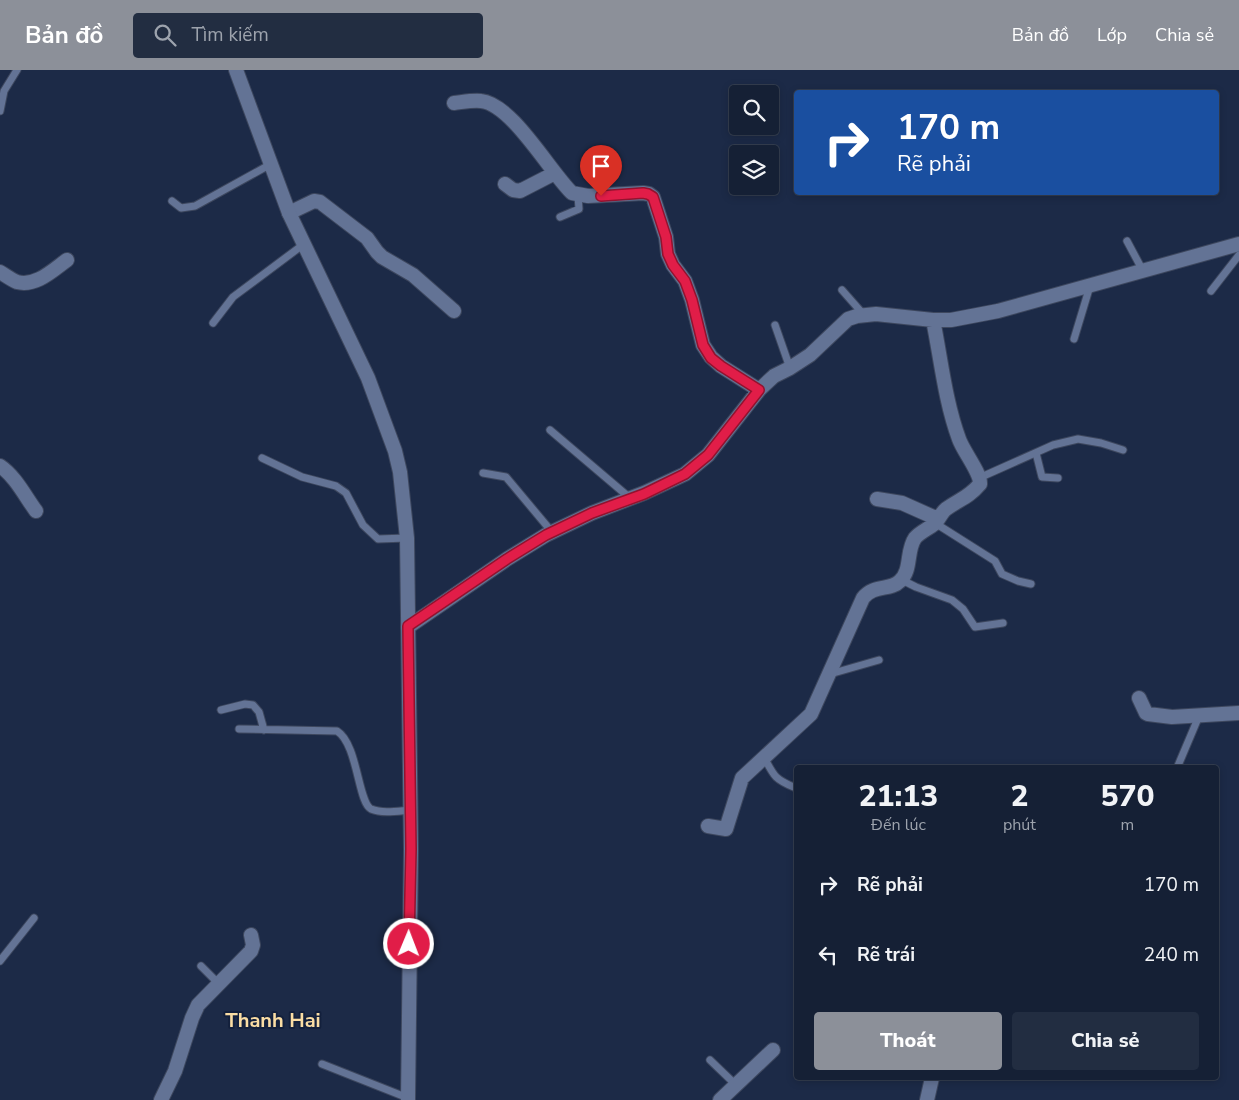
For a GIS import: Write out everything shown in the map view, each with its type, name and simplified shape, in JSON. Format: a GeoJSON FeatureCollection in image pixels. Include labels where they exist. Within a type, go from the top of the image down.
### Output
{"type":"FeatureCollection","features":[{"type":"Feature","properties":{"kind":"street"},"geometry":{"type":"LineString","coordinates":[[236,70],[289,213],[368,378],[386,425],[400,472],[407,538],[410,810],[408,1099]]}},
{"type":"Feature","properties":{"kind":"street"},"geometry":{"type":"LineString","coordinates":[[454,103],[482,101],[498,107],[533,143],[572,194],[578,196],[615,196],[643,193],[653,197],[666,237],[668,254],[673,265],[685,281],[692,300],[703,345],[711,358],[759,390]]}},
{"type":"Feature","properties":{"kind":"street"},"geometry":{"type":"LineString","coordinates":[[505,184],[513,190],[520,191],[555,173]]}},
{"type":"Feature","properties":{"kind":"street"},"geometry":{"type":"LineString","coordinates":[[289,213],[314,201],[320,202],[367,238],[377,252],[413,275],[454,311]]}},
{"type":"Feature","properties":{"kind":"street"},"geometry":{"type":"LineString","coordinates":[[408,626],[507,559],[552,532],[685,474],[708,455],[759,390],[774,376],[810,355],[848,318],[876,314],[951,320],[998,311],[1239,244]]}},
{"type":"Feature","properties":{"kind":"street"},"geometry":{"type":"LineString","coordinates":[[0,272],[18,282],[28,283],[40,279],[67,260]]}},
{"type":"Feature","properties":{"kind":"street"},"geometry":{"type":"LineString","coordinates":[[708,826],[726,829],[742,778],[810,714],[830,674],[863,598],[868,592],[898,584],[907,573],[912,542],[937,521],[945,510],[973,493],[980,484],[979,478],[962,447],[955,428],[933,320]]}},
{"type":"Feature","properties":{"kind":"street"},"geometry":{"type":"LineString","coordinates":[[0,466],[11,477],[36,511]]}},
{"type":"Feature","properties":{"kind":"street"},"geometry":{"type":"LineString","coordinates":[[877,499],[902,503],[937,521]]}},
{"type":"Feature","properties":{"kind":"street"},"geometry":{"type":"LineString","coordinates":[[1139,698],[1148,714],[1172,717],[1239,713]]}},
{"type":"Feature","properties":{"kind":"street"},"geometry":{"type":"LineString","coordinates":[[161,1100],[175,1071],[198,1005],[251,951],[253,945],[251,935]]}},
{"type":"Feature","properties":{"kind":"street"},"geometry":{"type":"LineString","coordinates":[[720,1100],[773,1050]]}},
{"type":"Feature","properties":{"kind":"street"},"geometry":{"type":"LineString","coordinates":[[927,1100],[932,1080]]}},
{"type":"Feature","properties":{"kind":"lane"},"geometry":{"type":"LineString","coordinates":[[0,111],[4,90],[17,70]]}},
{"type":"Feature","properties":{"kind":"lane"},"geometry":{"type":"LineString","coordinates":[[172,201],[181,208],[195,206],[271,164]]}},
{"type":"Feature","properties":{"kind":"lane"},"geometry":{"type":"LineString","coordinates":[[560,217],[579,209],[578,196]]}},
{"type":"Feature","properties":{"kind":"lane"},"geometry":{"type":"LineString","coordinates":[[1127,241],[1143,271]]}},
{"type":"Feature","properties":{"kind":"lane"},"geometry":{"type":"LineString","coordinates":[[213,323],[233,297],[304,244]]}},
{"type":"Feature","properties":{"kind":"lane"},"geometry":{"type":"LineString","coordinates":[[1211,291],[1239,255]]}},
{"type":"Feature","properties":{"kind":"lane"},"geometry":{"type":"LineString","coordinates":[[1074,339],[1090,286]]}},
{"type":"Feature","properties":{"kind":"lane"},"geometry":{"type":"LineString","coordinates":[[842,290],[864,315]]}},
{"type":"Feature","properties":{"kind":"lane"},"geometry":{"type":"LineString","coordinates":[[775,325],[790,368]]}},
{"type":"Feature","properties":{"kind":"lane"},"geometry":{"type":"LineString","coordinates":[[550,430],[631,498]]}},
{"type":"Feature","properties":{"kind":"lane"},"geometry":{"type":"LineString","coordinates":[[979,478],[1054,445],[1078,439],[1101,443],[1123,450]]}},
{"type":"Feature","properties":{"kind":"lane"},"geometry":{"type":"LineString","coordinates":[[1036,453],[1042,477],[1058,478]]}},
{"type":"Feature","properties":{"kind":"lane"},"geometry":{"type":"LineString","coordinates":[[262,458],[302,477],[336,486],[346,493],[363,525],[378,539],[407,538]]}},
{"type":"Feature","properties":{"kind":"lane"},"geometry":{"type":"LineString","coordinates":[[483,473],[506,477],[552,532]]}},
{"type":"Feature","properties":{"kind":"lane"},"geometry":{"type":"LineString","coordinates":[[937,521],[995,561],[1002,574],[1031,584]]}},
{"type":"Feature","properties":{"kind":"lane"},"geometry":{"type":"LineString","coordinates":[[902,580],[952,600],[963,609],[975,627],[1003,623]]}},
{"type":"Feature","properties":{"kind":"lane"},"geometry":{"type":"LineString","coordinates":[[830,674],[879,660]]}},
{"type":"Feature","properties":{"kind":"lane"},"geometry":{"type":"LineString","coordinates":[[221,710],[245,704],[253,705],[259,712],[264,730]]}},
{"type":"Feature","properties":{"kind":"lane"},"geometry":{"type":"LineString","coordinates":[[1178,765],[1199,716]]}},
{"type":"Feature","properties":{"kind":"lane"},"geometry":{"type":"LineString","coordinates":[[239,729],[338,732],[344,736],[348,745],[361,783],[366,805],[381,812],[410,810]]}},
{"type":"Feature","properties":{"kind":"lane"},"geometry":{"type":"LineString","coordinates":[[764,757],[773,776],[794,787]]}},
{"type":"Feature","properties":{"kind":"lane"},"geometry":{"type":"LineString","coordinates":[[0,960],[34,918]]}},
{"type":"Feature","properties":{"kind":"lane"},"geometry":{"type":"LineString","coordinates":[[200,966],[219,984]]}},
{"type":"Feature","properties":{"kind":"lane"},"geometry":{"type":"LineString","coordinates":[[710,1060],[736,1085]]}},
{"type":"Feature","properties":{"kind":"lane"},"geometry":{"type":"LineString","coordinates":[[322,1064],[408,1099]]}},
{"type":"Feature","properties":{"kind":"district","name":"Thanh Hai"},"geometry":{"type":"Point","coordinates":[273,1020]}},
{"type":"Feature","properties":{"kind":"route"},"geometry":{"type":"LineString","coordinates":[[409,944],[411,849],[408,626],[546,535],[592,513],[644,494],[685,474],[708,455],[759,390],[711,358],[703,345],[692,300],[685,281],[673,265],[668,254],[666,237],[653,197],[643,193],[601,196]]}}]}
